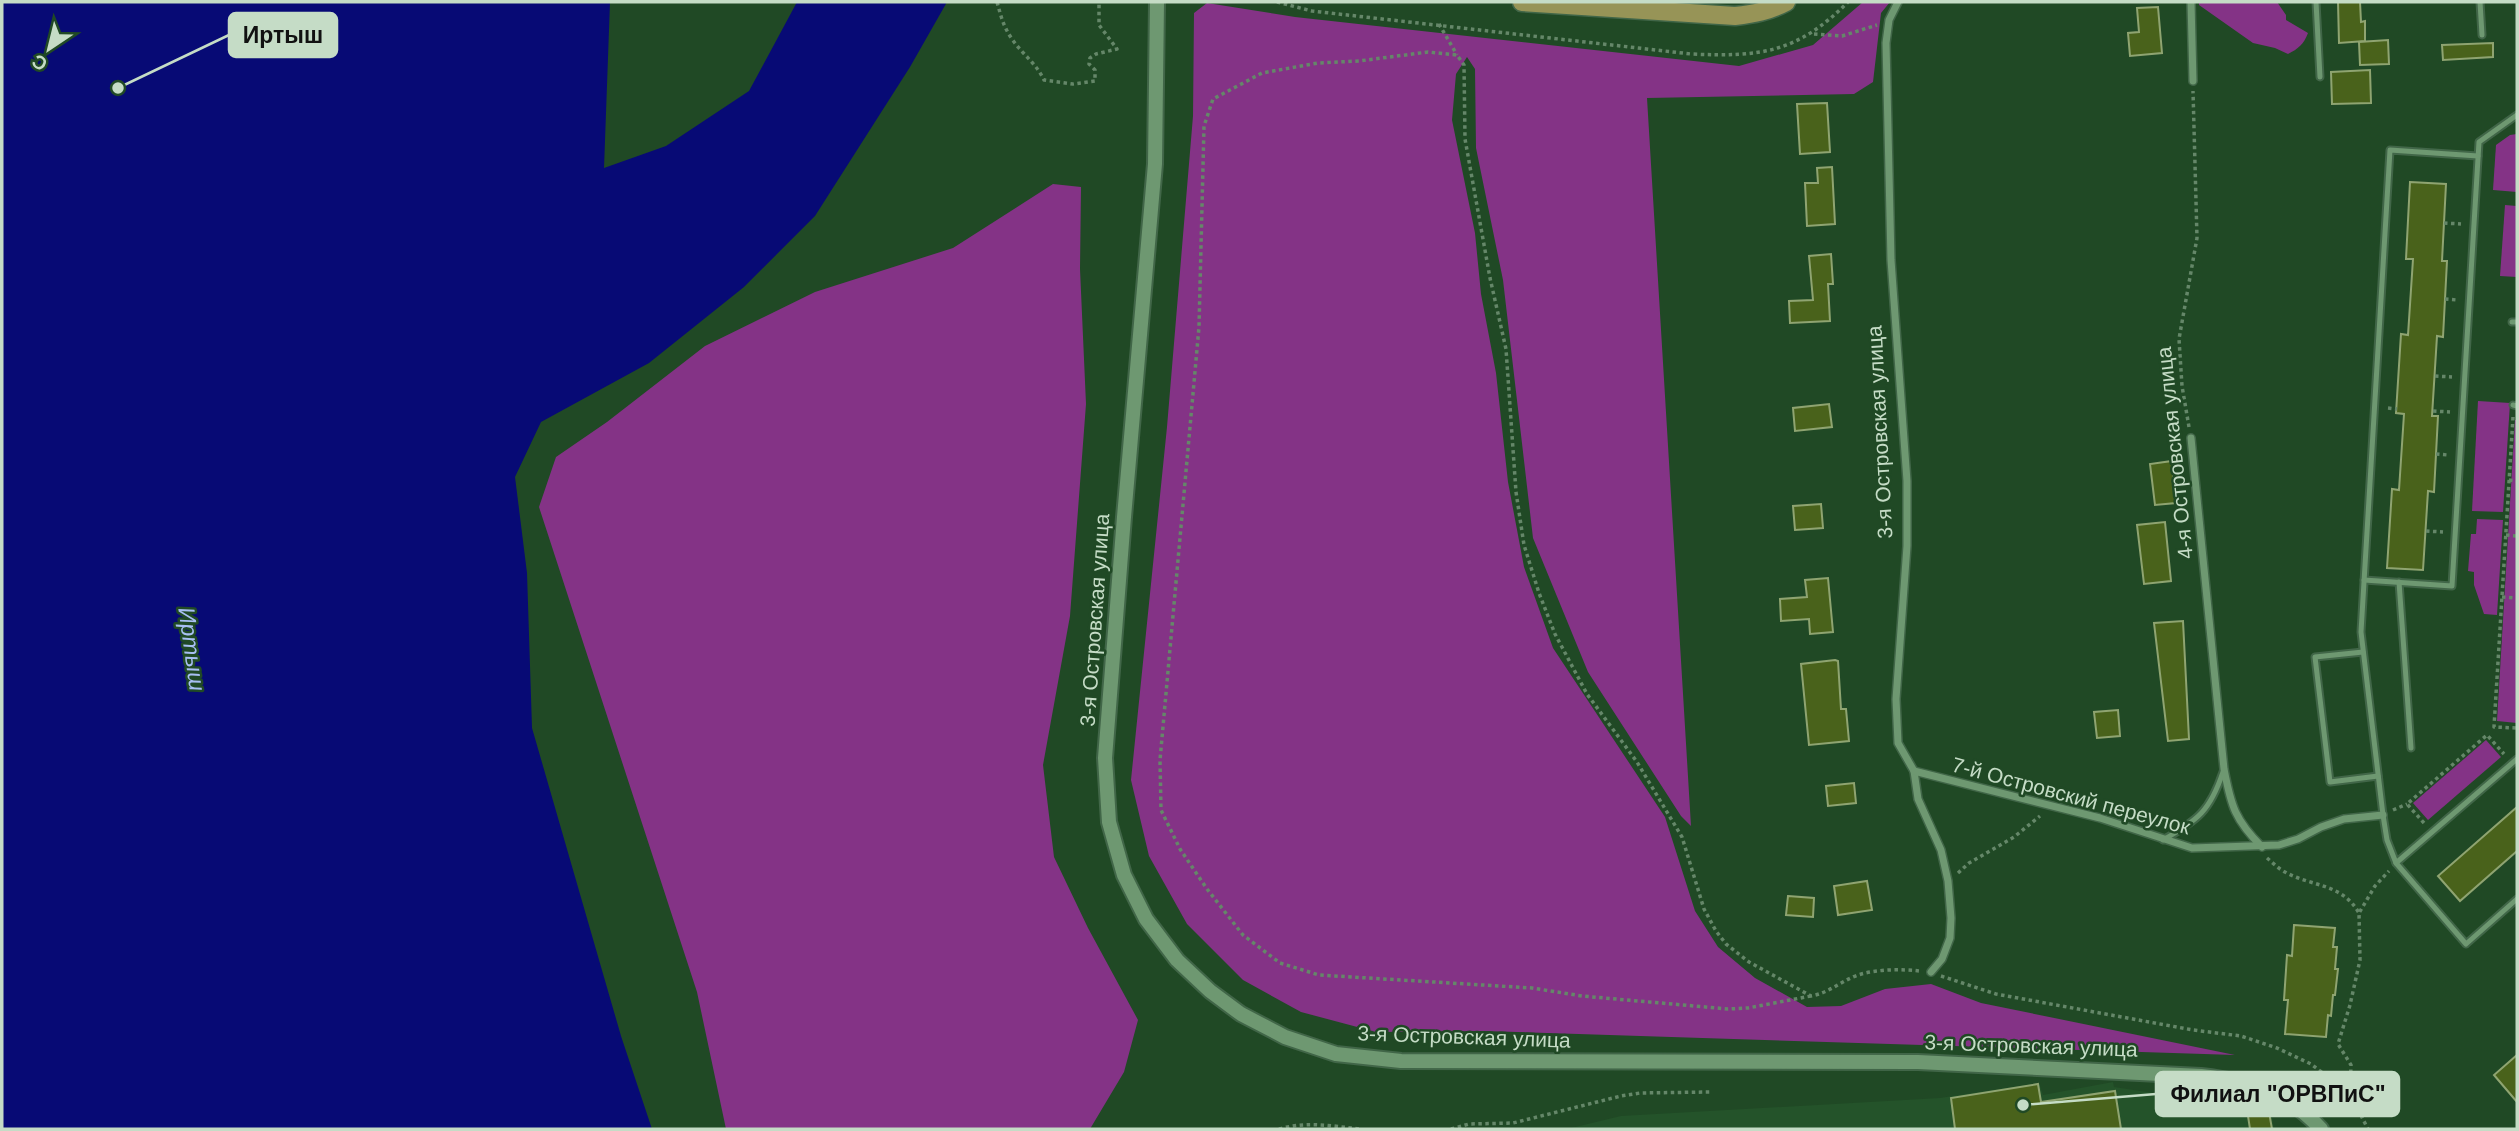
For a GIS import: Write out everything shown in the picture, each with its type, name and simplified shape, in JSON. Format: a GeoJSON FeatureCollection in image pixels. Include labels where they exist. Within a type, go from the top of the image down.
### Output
{"type":"FeatureCollection","features":[{"type":"Feature","properties":{"kind":"main road","name":"3-я Островская улица"},"geometry":{"type":"LineString","coordinates":[[1157,2],[1155,164],[1105,758],[1109,822],[1124,875],[1146,919],[1177,960],[1210,991],[1241,1014],[1285,1037],[1336,1054],[1401,1061],[1918,1062],[2201,1076],[2242,1081],[2265,1088],[2304,1112],[2320,1129]]}},
{"type":"Feature","properties":{"kind":"main road"},"geometry":{"type":"LineString","coordinates":[[1522,2],[1735,16],[1754,15],[1786,2]]}},
{"type":"Feature","properties":{"kind":"street","name":"3-я Островская улица"},"geometry":{"type":"LineString","coordinates":[[1898,2],[1889,20],[1886,43],[1891,260],[1907,481],[1907,546],[1896,699],[1898,743],[1914,771],[1918,799],[1941,850],[1948,881],[1950,938],[1941,960],[1931,972]]}},
{"type":"Feature","properties":{"kind":"street"},"geometry":{"type":"LineString","coordinates":[[2191,2],[2193,82]]}},
{"type":"Feature","properties":{"kind":"street","name":"4-я Островская улица"},"geometry":{"type":"LineString","coordinates":[[2191,438],[2224,769],[2230,801],[2243,828],[2262,847]]}},
{"type":"Feature","properties":{"kind":"street","name":"7-й Островский переулок"},"geometry":{"type":"LineString","coordinates":[[1914,771],[2100,818],[2192,848],[2262,847],[2298,839],[2344,819],[2383,815]]}},
{"type":"Feature","properties":{"kind":"lane"},"geometry":{"type":"LineString","coordinates":[[2316,2],[2320,77]]}},
{"type":"Feature","properties":{"kind":"lane"},"geometry":{"type":"LineString","coordinates":[[2480,2],[2482,34]]}},
{"type":"Feature","properties":{"kind":"lane"},"geometry":{"type":"LineString","coordinates":[[2364,580],[2452,586],[2479,142],[2517,115]]}},
{"type":"Feature","properties":{"kind":"lane"},"geometry":{"type":"LineString","coordinates":[[2478,156],[2390,150],[2361,632],[2383,815],[2387,840],[2396,863],[2466,944],[2517,899]]}},
{"type":"Feature","properties":{"kind":"lane"},"geometry":{"type":"LineString","coordinates":[[2399,582],[2411,748]]}},
{"type":"Feature","properties":{"kind":"lane"},"geometry":{"type":"LineString","coordinates":[[2364,652],[2315,657],[2330,782],[2378,776]]}},
{"type":"Feature","properties":{"kind":"lane"},"geometry":{"type":"LineString","coordinates":[[2396,863],[2515,761]]}},
{"type":"Feature","properties":{"kind":"lane"},"geometry":{"type":"LineString","coordinates":[[2163,840],[2193,823],[2215,798],[2224,769]]}},
{"type":"Feature","properties":{"kind":"path"},"geometry":{"type":"LineString","coordinates":[[997,2],[1001,21],[1013,41],[1039,69],[1044,80],[1073,84],[1095,81],[1095,70],[1089,64],[1090,58],[1117,49],[1099,25],[1099,2]]}},
{"type":"Feature","properties":{"kind":"path"},"geometry":{"type":"LineString","coordinates":[[1277,2],[1312,11],[1691,54],[1733,56],[1761,53],[1790,45],[1812,33],[1848,2]]}},
{"type":"Feature","properties":{"kind":"path"},"geometry":{"type":"LineString","coordinates":[[1812,33],[1842,36],[1861,32],[1889,20]]}},
{"type":"Feature","properties":{"kind":"path"},"geometry":{"type":"LineString","coordinates":[[1439,24],[1464,65],[1465,138],[1490,278],[1506,349],[1516,492],[1524,545],[1539,593],[1555,634],[1587,694],[1637,762],[1682,838],[1704,909],[1716,931],[1726,944],[1749,962],[1811,996]]}},
{"type":"Feature","properties":{"kind":"path"},"geometry":{"type":"LineString","coordinates":[[1457,55],[1428,52],[1318,63],[1262,74],[1213,99],[1204,126],[1199,327],[1160,760],[1161,810],[1180,849],[1243,935],[1280,963],[1319,975],[1532,988],[1582,996],[1728,1009],[1748,1008],[1825,993],[1858,975],[1900,969],[1931,972],[1996,994],[2241,1037],[2277,1048],[2311,1064],[2350,1094],[2368,1129]]}},
{"type":"Feature","properties":{"kind":"path","name":"4-я Островская улица"},"geometry":{"type":"LineString","coordinates":[[2191,438],[2182,386],[2179,339],[2197,238],[2193,82]]}},
{"type":"Feature","properties":{"kind":"path"},"geometry":{"type":"LineString","coordinates":[[2461,237],[2462,212]]}},
{"type":"Feature","properties":{"kind":"path"},"geometry":{"type":"LineString","coordinates":[[2444,223],[2461,224]]}},
{"type":"Feature","properties":{"kind":"path"},"geometry":{"type":"LineString","coordinates":[[2445,299],[2457,300]]}},
{"type":"Feature","properties":{"kind":"path"},"geometry":{"type":"LineString","coordinates":[[2452,389],[2453,364]]}},
{"type":"Feature","properties":{"kind":"path"},"geometry":{"type":"LineString","coordinates":[[2435,376],[2452,377]]}},
{"type":"Feature","properties":{"kind":"path"},"geometry":{"type":"LineString","coordinates":[[2450,423],[2451,401]]}},
{"type":"Feature","properties":{"kind":"path"},"geometry":{"type":"LineString","coordinates":[[2432,832],[2407,804],[2494,727],[2515,405]]}},
{"type":"Feature","properties":{"kind":"path"},"geometry":{"type":"LineString","coordinates":[[2388,408],[2397,409]]}},
{"type":"Feature","properties":{"kind":"path"},"geometry":{"type":"LineString","coordinates":[[2433,411],[2450,412]]}},
{"type":"Feature","properties":{"kind":"path"},"geometry":{"type":"LineString","coordinates":[[2447,468],[2449,444]]}},
{"type":"Feature","properties":{"kind":"path"},"geometry":{"type":"LineString","coordinates":[[2436,454],[2448,455]]}},
{"type":"Feature","properties":{"kind":"path"},"geometry":{"type":"LineString","coordinates":[[2509,481],[2517,481]]}},
{"type":"Feature","properties":{"kind":"path"},"geometry":{"type":"LineString","coordinates":[[2426,531],[2443,532],[2443,544]]}},
{"type":"Feature","properties":{"kind":"path"},"geometry":{"type":"LineString","coordinates":[[2506,535],[2517,536]]}},
{"type":"Feature","properties":{"kind":"path"},"geometry":{"type":"LineString","coordinates":[[2502,597],[2517,598]]}},
{"type":"Feature","properties":{"kind":"path"},"geometry":{"type":"LineString","coordinates":[[2494,727],[2517,728]]}},
{"type":"Feature","properties":{"kind":"path"},"geometry":{"type":"LineString","coordinates":[[2487,735],[2515,761]]}},
{"type":"Feature","properties":{"kind":"path"},"geometry":{"type":"LineString","coordinates":[[1948,881],[1969,863],[2014,837],[2053,806]]}},
{"type":"Feature","properties":{"kind":"path"},"geometry":{"type":"LineString","coordinates":[[2262,847],[2261,853],[2286,873],[2333,890],[2351,900],[2359,913],[2360,960],[2338,1044],[2351,1065],[2350,1094]]}},
{"type":"Feature","properties":{"kind":"path"},"geometry":{"type":"LineString","coordinates":[[2359,913],[2375,886],[2396,863]]}},
{"type":"Feature","properties":{"kind":"path"},"geometry":{"type":"LineString","coordinates":[[1451,1129],[1469,1124],[1513,1123],[1640,1093],[1710,1092]]}},
{"type":"Feature","properties":{"kind":"path"},"geometry":{"type":"LineString","coordinates":[[1279,1129],[1298,1124],[1320,1123],[1360,1129]]}},
{"type":"Feature","properties":{"kind":"shaded area"},"geometry":{"type":"Polygon","coordinates":[[[1863,2],[1890,2],[1881,13],[1873,82],[1854,94],[1647,98],[1691,826],[1681,816],[1588,672],[1533,538],[1503,280],[1476,148],[1475,69],[1467,57],[1456,74],[1452,120],[1475,233],[1481,294],[1496,373],[1508,482],[1524,567],[1553,648],[1665,817],[1695,911],[1718,947],[1755,978],[1807,1007],[1841,1006],[1885,989],[1931,984],[1981,1003],[2235,1055],[1484,1031],[1376,1032],[1301,1012],[1243,980],[1187,924],[1149,856],[1131,780],[1167,427],[1193,116],[1194,13],[1207,3],[1295,17],[1739,66],[1813,45],[1863,2]]]}},
{"type":"Feature","properties":{"kind":"shaded area"},"geometry":{"type":"Polygon","coordinates":[[[2199,2],[2277,2],[2286,15],[2286,20],[2308,33],[2300,46],[2288,54],[2253,43],[2199,5],[2199,2]]]}},
{"type":"Feature","properties":{"kind":"shaded area"},"geometry":{"type":"Polygon","coordinates":[[[2517,134],[2517,192],[2493,190],[2496,145],[2510,135],[2517,134]]]}},
{"type":"Feature","properties":{"kind":"shaded area"},"geometry":{"type":"Polygon","coordinates":[[[1053,184],[1081,187],[1080,269],[1086,404],[1070,616],[1043,765],[1054,857],[1088,928],[1138,1020],[1124,1072],[1090,1129],[726,1129],[697,992],[539,507],[556,457],[607,422],[705,346],[815,292],[953,248],[1053,184]]]}},
{"type":"Feature","properties":{"kind":"shaded area"},"geometry":{"type":"Polygon","coordinates":[[[2505,205],[2517,206],[2517,277],[2500,276],[2505,205]]]}},
{"type":"Feature","properties":{"kind":"shaded area"},"geometry":{"type":"Polygon","coordinates":[[[2478,401],[2510,403],[2503,512],[2472,511],[2478,401]]]}},
{"type":"Feature","properties":{"kind":"shaded area"},"geometry":{"type":"Polygon","coordinates":[[[2517,420],[2517,723],[2497,721],[2517,420]]]}},
{"type":"Feature","properties":{"kind":"shaded area"},"geometry":{"type":"Polygon","coordinates":[[[2477,519],[2503,520],[2497,615],[2484,614],[2474,585],[2474,572],[2468,571],[2471,534],[2476,534],[2477,519]]]}},
{"type":"Feature","properties":{"kind":"shaded area"},"geometry":{"type":"Polygon","coordinates":[[[2486,740],[2501,757],[2428,820],[2413,803],[2486,740]]]}},
{"type":"Feature","properties":{"kind":"shaded area"},"geometry":{"type":"Polygon","coordinates":[[[2113,1082],[2114,1087],[2271,1111],[2274,1129],[1567,1129],[1621,1116],[1940,1098],[2039,1083],[2043,1095],[2113,1082]]]}},
{"type":"Feature","properties":{"kind":"water"},"geometry":{"type":"Polygon","coordinates":[[[2,2],[610,2],[604,168],[666,146],[749,91],[797,2],[947,2],[910,67],[815,216],[744,287],[649,363],[541,422],[515,477],[527,573],[532,728],[621,1036],[652,1129],[2,1129],[2,2]]]}},
{"type":"Feature","properties":{"kind":"building"},"geometry":{"type":"Polygon","coordinates":[[[2338,2],[2360,2],[2361,22],[2365,21],[2365,41],[2339,43],[2338,2]]]}},
{"type":"Feature","properties":{"kind":"building"},"geometry":{"type":"Polygon","coordinates":[[[2158,7],[2162,53],[2130,56],[2128,33],[2139,32],[2137,8],[2158,7]]]}},
{"type":"Feature","properties":{"kind":"building"},"geometry":{"type":"Polygon","coordinates":[[[2388,40],[2389,64],[2360,65],[2359,42],[2388,40]]]}},
{"type":"Feature","properties":{"kind":"building"},"geometry":{"type":"Polygon","coordinates":[[[2493,43],[2493,57],[2443,60],[2442,45],[2493,43]]]}},
{"type":"Feature","properties":{"kind":"building"},"geometry":{"type":"Polygon","coordinates":[[[2370,70],[2371,103],[2332,104],[2331,72],[2370,70]]]}},
{"type":"Feature","properties":{"kind":"building"},"geometry":{"type":"Polygon","coordinates":[[[1827,103],[1830,152],[1800,154],[1797,104],[1827,103]]]}},
{"type":"Feature","properties":{"kind":"building"},"geometry":{"type":"Polygon","coordinates":[[[1832,167],[1835,224],[1807,226],[1805,183],[1818,183],[1817,168],[1832,167]]]}},
{"type":"Feature","properties":{"kind":"building"},"geometry":{"type":"Polygon","coordinates":[[[2410,182],[2446,184],[2442,261],[2447,261],[2443,337],[2437,336],[2432,416],[2438,416],[2434,492],[2428,491],[2423,570],[2387,568],[2392,489],[2399,490],[2404,414],[2396,413],[2401,334],[2408,335],[2413,259],[2406,259],[2410,182]]]}},
{"type":"Feature","properties":{"kind":"building"},"geometry":{"type":"Polygon","coordinates":[[[1831,254],[1833,284],[1828,284],[1830,321],[1790,323],[1789,301],[1813,300],[1809,256],[1831,254]]]}},
{"type":"Feature","properties":{"kind":"building"},"geometry":{"type":"Polygon","coordinates":[[[1829,404],[1832,427],[1795,431],[1793,408],[1829,404]]]}},
{"type":"Feature","properties":{"kind":"building"},"geometry":{"type":"Polygon","coordinates":[[[2172,461],[2176,503],[2155,505],[2150,464],[2172,461]]]}},
{"type":"Feature","properties":{"kind":"building"},"geometry":{"type":"Polygon","coordinates":[[[1821,504],[1823,528],[1795,530],[1793,506],[1821,504]]]}},
{"type":"Feature","properties":{"kind":"building"},"geometry":{"type":"Polygon","coordinates":[[[2165,522],[2171,581],[2144,584],[2137,525],[2165,522]]]}},
{"type":"Feature","properties":{"kind":"building"},"geometry":{"type":"Polygon","coordinates":[[[1828,578],[1833,632],[1810,634],[1809,619],[1781,621],[1780,599],[1807,597],[1805,580],[1828,578]]]}},
{"type":"Feature","properties":{"kind":"building"},"geometry":{"type":"Polygon","coordinates":[[[2183,621],[2189,739],[2168,741],[2154,623],[2183,621]]]}},
{"type":"Feature","properties":{"kind":"building"},"geometry":{"type":"Polygon","coordinates":[[[1838,661],[1841,709],[1846,709],[1849,741],[1809,745],[1801,664],[1838,661]]]}},
{"type":"Feature","properties":{"kind":"building"},"geometry":{"type":"Polygon","coordinates":[[[2118,710],[2120,736],[2097,738],[2094,712],[2118,710]]]}},
{"type":"Feature","properties":{"kind":"building"},"geometry":{"type":"Polygon","coordinates":[[[1854,783],[1856,803],[1828,806],[1826,786],[1854,783]]]}},
{"type":"Feature","properties":{"kind":"building"},"geometry":{"type":"Polygon","coordinates":[[[2517,807],[2517,851],[2460,901],[2438,876],[2517,807]]]}},
{"type":"Feature","properties":{"kind":"building"},"geometry":{"type":"Polygon","coordinates":[[[1867,881],[1872,910],[1838,915],[1834,886],[1867,881]]]}},
{"type":"Feature","properties":{"kind":"building"},"geometry":{"type":"Polygon","coordinates":[[[1788,896],[1814,898],[1813,917],[1786,915],[1788,896]]]}},
{"type":"Feature","properties":{"kind":"building"},"geometry":{"type":"Polygon","coordinates":[[[2294,925],[2335,928],[2333,947],[2337,947],[2335,969],[2338,969],[2326,1037],[2285,1034],[2288,1000],[2284,1000],[2287,955],[2292,956],[2294,925]]]}},
{"type":"Feature","properties":{"kind":"building"},"geometry":{"type":"Polygon","coordinates":[[[2517,1055],[2517,1102],[2494,1075],[2517,1055]]]}},
{"type":"Feature","properties":{"kind":"building"},"geometry":{"type":"Polygon","coordinates":[[[2038,1084],[2041,1102],[2115,1091],[2121,1129],[1955,1129],[1951,1098],[2038,1084]]]}},
{"type":"Feature","properties":{"kind":"building"},"geometry":{"type":"Polygon","coordinates":[[[2269,1112],[2272,1129],[2250,1129],[2248,1116],[2269,1112]]]}},
{"type":"Feature","properties":{"kind":"place","name":"Иртыш"},"geometry":{"type":"Point","coordinates":[118,88]}},
{"type":"Feature","properties":{"kind":"place","name":"Филиал \"ОРВПиС\""},"geometry":{"type":"Point","coordinates":[2023,1105]}}]}
